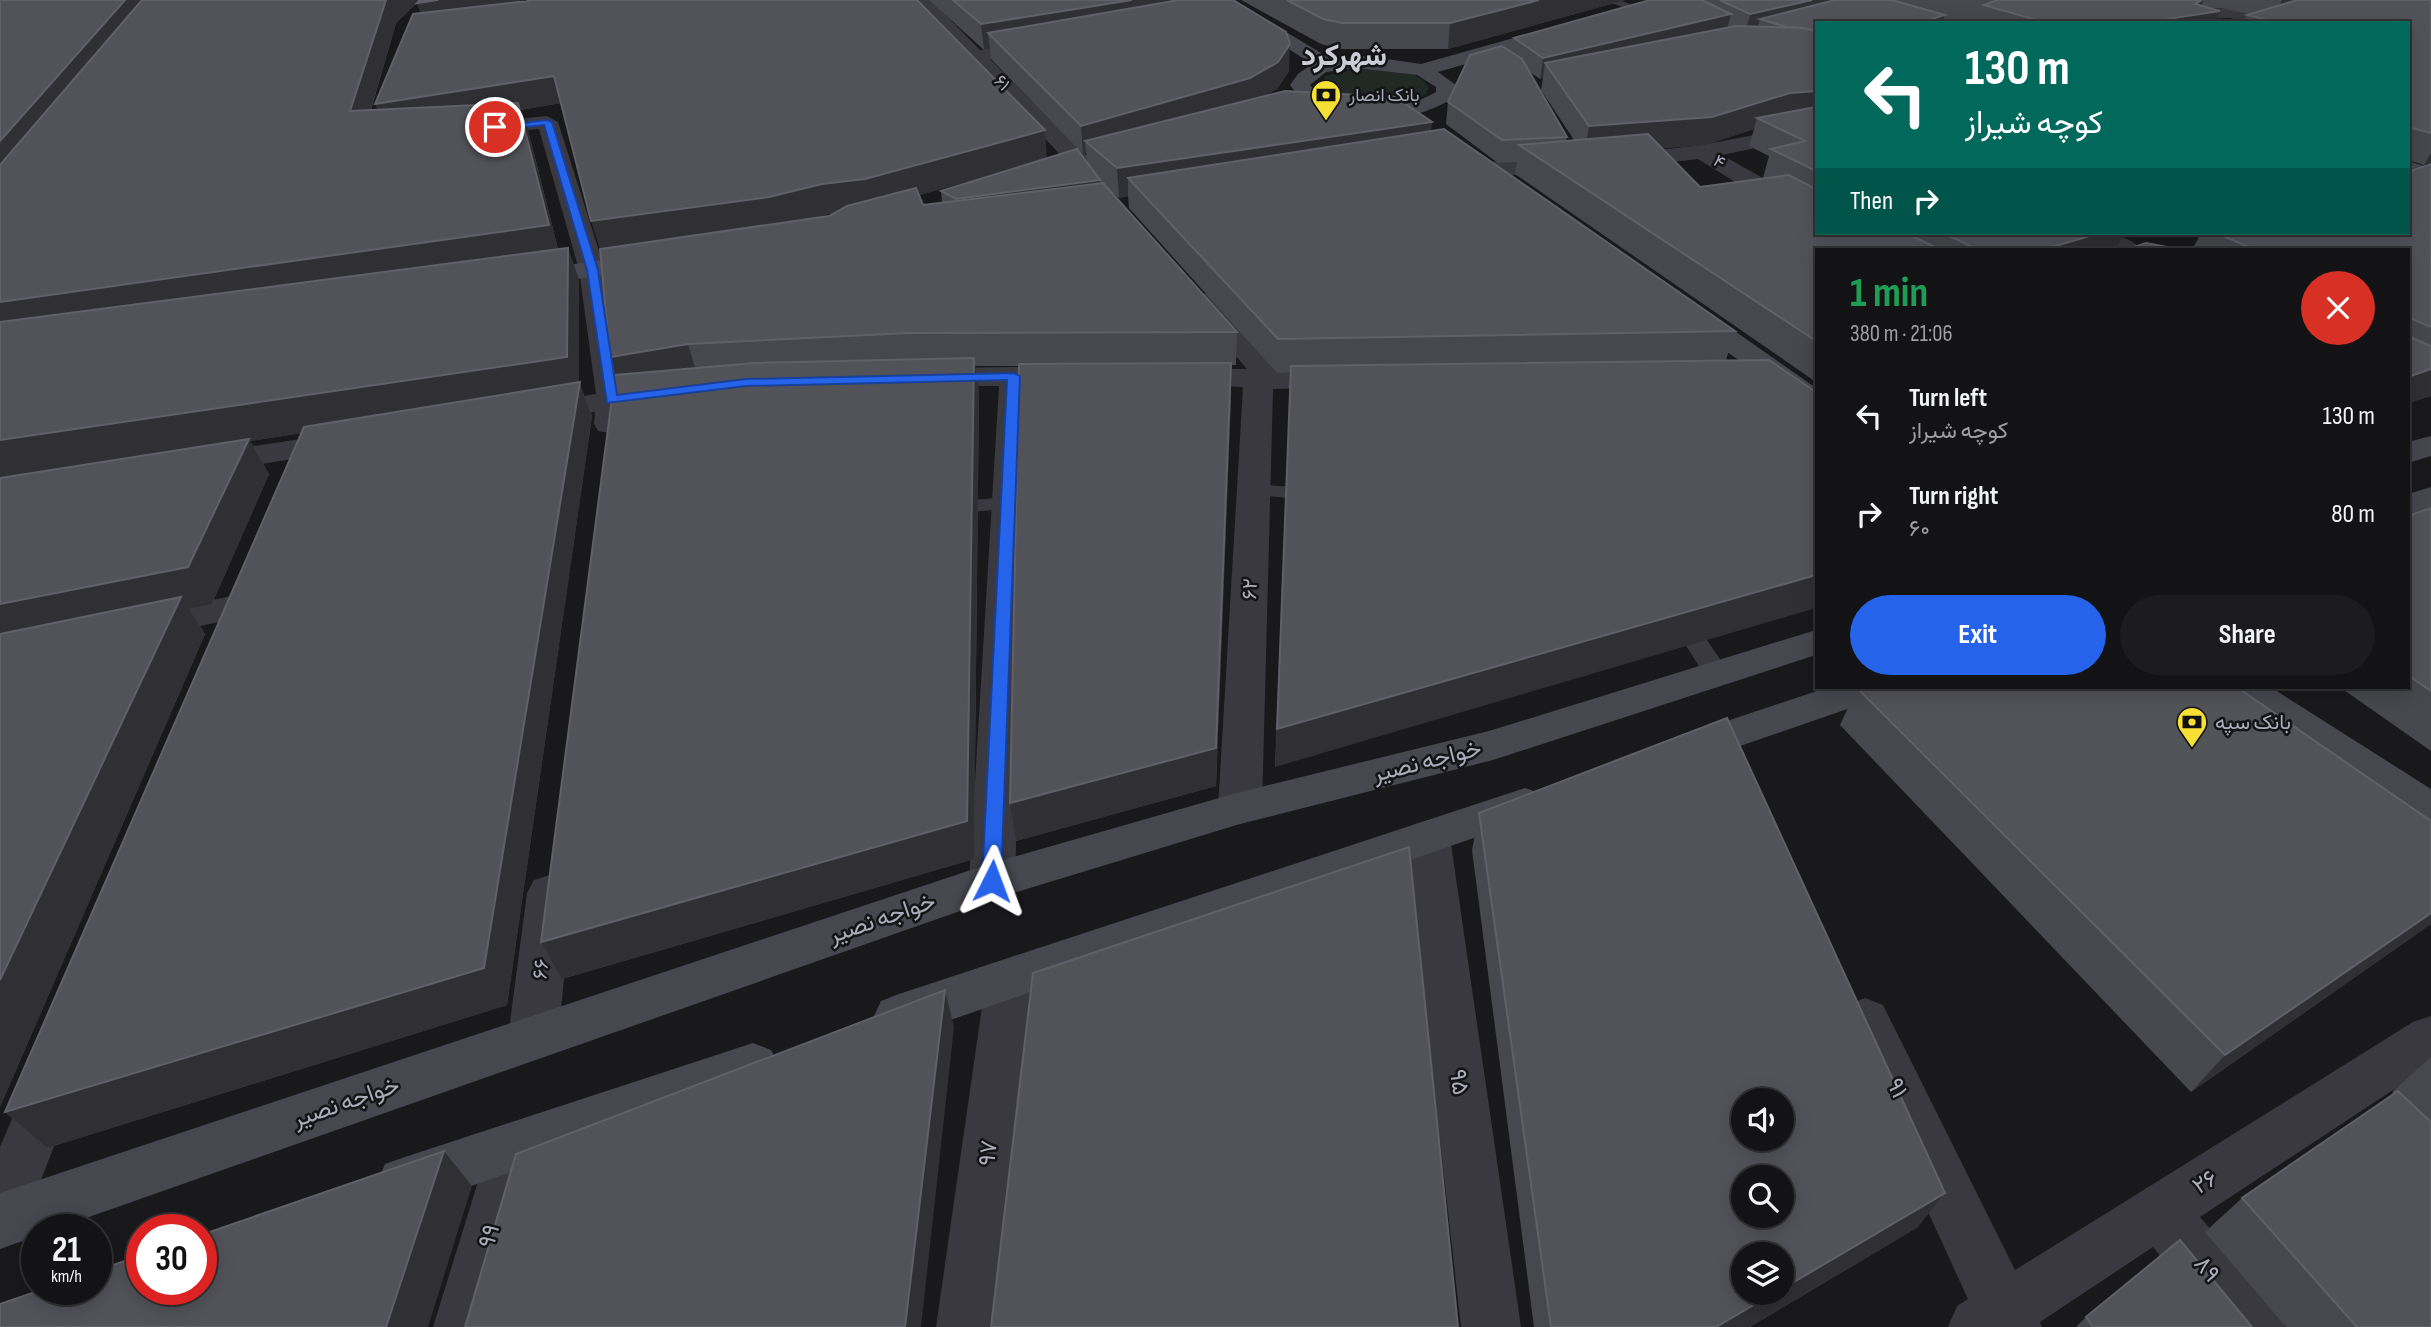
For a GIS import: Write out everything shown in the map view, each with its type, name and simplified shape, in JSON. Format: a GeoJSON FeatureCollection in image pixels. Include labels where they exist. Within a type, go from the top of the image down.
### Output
{"type":"FeatureCollection","features":[{"type":"Feature","properties":{"kind":"main road"},"geometry":{"type":"LineString","coordinates":[[1422,70],[1638,9],[1675,2]]}},
{"type":"Feature","properties":{"kind":"main road"},"geometry":{"type":"LineString","coordinates":[[1239,11],[1328,66]]}},
{"type":"Feature","properties":{"kind":"main road"},"geometry":{"type":"LineString","coordinates":[[1366,62],[1422,70],[1438,77],[1446,85],[1446,94],[1438,102],[1399,112],[1361,112],[1313,100],[1303,93],[1300,85],[1303,78],[1328,66],[1366,62]]}},
{"type":"Feature","properties":{"kind":"main road"},"geometry":{"type":"LineString","coordinates":[[1288,108],[1313,100]]}},
{"type":"Feature","properties":{"kind":"main road"},"geometry":{"type":"LineString","coordinates":[[1399,112],[1422,128]]}},
{"type":"Feature","properties":{"kind":"main road"},"geometry":{"type":"LineString","coordinates":[[1058,173],[1109,159]]}},
{"type":"Feature","properties":{"kind":"main road"},"geometry":{"type":"LineString","coordinates":[[1475,163],[1518,193]]}},
{"type":"Feature","properties":{"kind":"main road"},"geometry":{"type":"LineString","coordinates":[[498,282],[673,258]]}},
{"type":"Feature","properties":{"kind":"main road"},"geometry":{"type":"LineString","coordinates":[[1665,295],[1815,400]]}},
{"type":"Feature","properties":{"kind":"main road"},"geometry":{"type":"LineString","coordinates":[[2410,452],[2431,445]]}},
{"type":"Feature","properties":{"kind":"main road"},"geometry":{"type":"LineString","coordinates":[[2410,504],[2431,497]]}},
{"type":"Feature","properties":{"kind":"main road","name":"خواجه نصیر"},"geometry":{"type":"LineString","coordinates":[[0,1221],[992,881],[1240,808],[1493,745],[1815,642]]}},
{"type":"Feature","properties":{"kind":"main road"},"geometry":{"type":"LineString","coordinates":[[1651,762],[1738,754],[1866,689]]}},
{"type":"Feature","properties":{"kind":"main road"},"geometry":{"type":"LineString","coordinates":[[2205,689],[2278,752],[2387,827]]}},
{"type":"Feature","properties":{"kind":"main road"},"geometry":{"type":"LineString","coordinates":[[2246,689],[2431,810]]}},
{"type":"Feature","properties":{"kind":"main road"},"geometry":{"type":"LineString","coordinates":[[2296,689],[2354,758]]}},
{"type":"Feature","properties":{"kind":"main road"},"geometry":{"type":"LineString","coordinates":[[854,1031],[1559,793]]}},
{"type":"Feature","properties":{"kind":"main road"},"geometry":{"type":"LineString","coordinates":[[359,1199],[789,1054]]}},
{"type":"Feature","properties":{"kind":"street"},"geometry":{"type":"LineString","coordinates":[[1217,8],[1239,11]]}},
{"type":"Feature","properties":{"kind":"street","name":"۶۱"},"geometry":{"type":"LineString","coordinates":[[928,13],[1000,88],[1084,166]]}},
{"type":"Feature","properties":{"kind":"street"},"geometry":{"type":"LineString","coordinates":[[2149,16],[2230,13],[2261,21]]}},
{"type":"Feature","properties":{"kind":"street"},"geometry":{"type":"LineString","coordinates":[[965,49],[1055,43]]}},
{"type":"Feature","properties":{"kind":"street"},"geometry":{"type":"LineString","coordinates":[[1482,53],[1514,67]]}},
{"type":"Feature","properties":{"kind":"street"},"geometry":{"type":"LineString","coordinates":[[455,131],[547,122],[592,270],[612,400],[605,455]]}},
{"type":"Feature","properties":{"kind":"street"},"geometry":{"type":"LineString","coordinates":[[1702,152],[1815,129]]}},
{"type":"Feature","properties":{"kind":"street"},"geometry":{"type":"LineString","coordinates":[[1567,143],[1581,166]]}},
{"type":"Feature","properties":{"kind":"street","name":"۴"},"geometry":{"type":"LineString","coordinates":[[1475,163],[1581,166],[1702,152],[1779,200],[1815,217]]}},
{"type":"Feature","properties":{"kind":"street"},"geometry":{"type":"LineString","coordinates":[[2085,235],[2122,248]]}},
{"type":"Feature","properties":{"kind":"street"},"geometry":{"type":"LineString","coordinates":[[1189,286],[1270,378]]}},
{"type":"Feature","properties":{"kind":"street"},"geometry":{"type":"LineString","coordinates":[[898,378],[960,366],[1014,376],[1087,373]]}},
{"type":"Feature","properties":{"kind":"street"},"geometry":{"type":"LineString","coordinates":[[1737,376],[1778,375]]}},
{"type":"Feature","properties":{"kind":"street"},"geometry":{"type":"LineString","coordinates":[[992,881],[1014,376]]}},
{"type":"Feature","properties":{"kind":"street"},"geometry":{"type":"LineString","coordinates":[[1150,378],[1366,379]]}},
{"type":"Feature","properties":{"kind":"street","name":"۶۲"},"geometry":{"type":"LineString","coordinates":[[1240,808],[1258,385],[1270,378]]}},
{"type":"Feature","properties":{"kind":"street"},"geometry":{"type":"LineString","coordinates":[[506,416],[692,390]]}},
{"type":"Feature","properties":{"kind":"street"},"geometry":{"type":"LineString","coordinates":[[173,468],[311,464],[373,438]]}},
{"type":"Feature","properties":{"kind":"street"},"geometry":{"type":"LineString","coordinates":[[109,634],[245,606]]}},
{"type":"Feature","properties":{"kind":"street","name":"۹۵"},"geometry":{"type":"LineString","coordinates":[[1428,837],[1491,1327]]}},
{"type":"Feature","properties":{"kind":"street","name":"۶۶"},"geometry":{"type":"LineString","coordinates":[[533,1037],[555,857]]}},
{"type":"Feature","properties":{"kind":"street","name":"۹۷"},"geometry":{"type":"LineString","coordinates":[[966,1327],[1010,979]]}},
{"type":"Feature","properties":{"kind":"street","name":"۹۱"},"geometry":{"type":"LineString","coordinates":[[1849,986],[1998,1322]]}},
{"type":"Feature","properties":{"kind":"street","name":"۲۶"},"geometry":{"type":"LineString","coordinates":[[1998,1322],[2159,1211],[2376,1099],[2431,1038]]}},
{"type":"Feature","properties":{"kind":"street"},"geometry":{"type":"LineString","coordinates":[[0,1215],[68,1046]]}},
{"type":"Feature","properties":{"kind":"street","name":"۹۹"},"geometry":{"type":"LineString","coordinates":[[463,1327],[516,1146]]}},
{"type":"Feature","properties":{"kind":"street","name":"۸۹"},"geometry":{"type":"LineString","coordinates":[[2159,1211],[2255,1327]]}},
{"type":"Feature","properties":{"kind":"lane"},"geometry":{"type":"LineString","coordinates":[[1607,0],[1638,9]]}},
{"type":"Feature","properties":{"kind":"lane"},"geometry":{"type":"LineString","coordinates":[[1254,490],[1346,496]]}},
{"type":"Feature","properties":{"kind":"lane"},"geometry":{"type":"LineString","coordinates":[[930,509],[1009,503]]}},
{"type":"Feature","properties":{"kind":"lane"},"geometry":{"type":"LineString","coordinates":[[1667,597],[1717,674]]}},
{"type":"Feature","properties":{"kind":"shaded area"},"geometry":{"type":"Polygon","coordinates":[[[1358,68],[1408,73],[1424,82],[1429,89],[1410,102],[1380,104],[1324,94],[1319,88],[1325,76],[1358,68]]]}},
{"type":"Feature","properties":{"kind":"building"},"geometry":{"type":"Polygon","coordinates":[[[0,0],[125,0],[0,141],[0,0]]]}},
{"type":"Feature","properties":{"kind":"building"},"geometry":{"type":"Polygon","coordinates":[[[142,0],[386,0],[350,111],[518,103],[549,225],[0,302],[0,165],[142,0]]]}},
{"type":"Feature","properties":{"kind":"building"},"geometry":{"type":"Polygon","coordinates":[[[528,0],[917,0],[1045,130],[865,179],[822,184],[769,197],[591,221],[554,76],[375,104],[413,14],[528,0]]]}},
{"type":"Feature","properties":{"kind":"building"},"geometry":{"type":"Polygon","coordinates":[[[953,0],[1132,0],[981,24],[953,0]]]}},
{"type":"Feature","properties":{"kind":"building"},"geometry":{"type":"Polygon","coordinates":[[[1179,0],[1233,0],[1286,32],[1290,44],[1278,62],[1250,78],[1081,126],[988,33],[1179,0]]]}},
{"type":"Feature","properties":{"kind":"building"},"geometry":{"type":"Polygon","coordinates":[[[1287,0],[1539,0],[1450,23],[1342,23],[1323,19],[1287,0]]]}},
{"type":"Feature","properties":{"kind":"building"},"geometry":{"type":"Polygon","coordinates":[[[1650,0],[1702,0],[1731,14],[1543,58],[1514,38],[1650,0]]]}},
{"type":"Feature","properties":{"kind":"building"},"geometry":{"type":"Polygon","coordinates":[[[1720,0],[1812,0],[1750,14],[1720,0]]]}},
{"type":"Feature","properties":{"kind":"building"},"geometry":{"type":"Polygon","coordinates":[[[1835,0],[1892,0],[1945,15],[1925,21],[1815,21],[1815,31],[1786,27],[1760,19],[1835,0]]]}},
{"type":"Feature","properties":{"kind":"building"},"geometry":{"type":"Polygon","coordinates":[[[1997,0],[2202,0],[2195,4],[2220,11],[2154,21],[2040,21],[1984,5],[1997,0]]]}},
{"type":"Feature","properties":{"kind":"building"},"geometry":{"type":"Polygon","coordinates":[[[2297,0],[2431,0],[2431,133],[2410,128],[2410,21],[2272,21],[2247,15],[2297,0]]]}},
{"type":"Feature","properties":{"kind":"building"},"geometry":{"type":"Polygon","coordinates":[[[1736,26],[1815,31],[1815,91],[1790,93],[1712,117],[1589,126],[1545,63],[1736,26]]]}},
{"type":"Feature","properties":{"kind":"building"},"geometry":{"type":"Polygon","coordinates":[[[1502,46],[1522,59],[1567,137],[1502,140],[1448,102],[1470,55],[1502,46]]]}},
{"type":"Feature","properties":{"kind":"building"},"geometry":{"type":"Polygon","coordinates":[[[1285,91],[1395,97],[1432,122],[1117,168],[1085,141],[1285,91]]]}},
{"type":"Feature","properties":{"kind":"building"},"geometry":{"type":"Polygon","coordinates":[[[1815,107],[1815,171],[1771,149],[1805,141],[1757,118],[1815,107]]]}},
{"type":"Feature","properties":{"kind":"building"},"geometry":{"type":"Polygon","coordinates":[[[1444,129],[1735,331],[1278,339],[1128,178],[1444,129]]]}},
{"type":"Feature","properties":{"kind":"building"},"geometry":{"type":"Polygon","coordinates":[[[1648,134],[1700,187],[1789,175],[1815,188],[1815,235],[1910,235],[1937,248],[1815,248],[1815,340],[1519,145],[1648,134]]]}},
{"type":"Feature","properties":{"kind":"building"},"geometry":{"type":"Polygon","coordinates":[[[1077,149],[1100,180],[956,199],[941,191],[1077,149]]]}},
{"type":"Feature","properties":{"kind":"building"},"geometry":{"type":"Polygon","coordinates":[[[2431,164],[2431,327],[2410,318],[2410,248],[2251,248],[2221,235],[2410,235],[2410,171],[2431,164]]]}},
{"type":"Feature","properties":{"kind":"building"},"geometry":{"type":"Polygon","coordinates":[[[1103,183],[1237,332],[909,333],[688,344],[610,357],[600,249],[829,216],[847,206],[916,188],[923,205],[1103,183]]]}},
{"type":"Feature","properties":{"kind":"building"},"geometry":{"type":"Polygon","coordinates":[[[1947,235],[2093,235],[2049,248],[1975,248],[1947,235]]]}},
{"type":"Feature","properties":{"kind":"building"},"geometry":{"type":"Polygon","coordinates":[[[2146,243],[2172,248],[2131,248],[2146,243]]]}},
{"type":"Feature","properties":{"kind":"building"},"geometry":{"type":"Polygon","coordinates":[[[568,248],[567,357],[0,440],[0,322],[568,248]]]}},
{"type":"Feature","properties":{"kind":"building"},"geometry":{"type":"Polygon","coordinates":[[[2410,337],[2431,346],[2431,369],[2410,376],[2410,337]]]}},
{"type":"Feature","properties":{"kind":"building"},"geometry":{"type":"Polygon","coordinates":[[[974,358],[967,821],[541,942],[615,375],[755,363],[974,358]]]}},
{"type":"Feature","properties":{"kind":"building"},"geometry":{"type":"Polygon","coordinates":[[[1769,360],[1815,391],[1815,575],[1277,729],[1291,366],[1769,360]]]}},
{"type":"Feature","properties":{"kind":"building"},"geometry":{"type":"Polygon","coordinates":[[[1231,363],[1216,748],[1010,803],[1019,364],[1231,363]]]}},
{"type":"Feature","properties":{"kind":"building"},"geometry":{"type":"Polygon","coordinates":[[[580,382],[484,968],[5,1112],[304,427],[580,382]]]}},
{"type":"Feature","properties":{"kind":"building"},"geometry":{"type":"Polygon","coordinates":[[[249,439],[188,567],[0,604],[0,478],[249,439]]]}},
{"type":"Feature","properties":{"kind":"building"},"geometry":{"type":"Polygon","coordinates":[[[2431,508],[2431,691],[2410,676],[2410,515],[2431,508]]]}},
{"type":"Feature","properties":{"kind":"building"},"geometry":{"type":"Polygon","coordinates":[[[181,597],[0,980],[0,634],[181,597]]]}},
{"type":"Feature","properties":{"kind":"building"},"geometry":{"type":"Polygon","coordinates":[[[1858,689],[2239,689],[2431,821],[2431,913],[2225,1055],[1858,689]]]}},
{"type":"Feature","properties":{"kind":"building"},"geometry":{"type":"Polygon","coordinates":[[[1727,718],[1945,1193],[1794,1282],[1794,1242],[1731,1242],[1731,1305],[1754,1305],[1716,1327],[1551,1327],[1479,813],[1727,718]]]}},
{"type":"Feature","properties":{"kind":"building"},"geometry":{"type":"Polygon","coordinates":[[[1409,847],[1458,1327],[991,1327],[1033,973],[1409,847]]]}},
{"type":"Feature","properties":{"kind":"building"},"geometry":{"type":"Polygon","coordinates":[[[945,990],[905,1327],[465,1327],[516,1154],[945,990]]]}},
{"type":"Feature","properties":{"kind":"building"},"geometry":{"type":"Polygon","coordinates":[[[2398,1091],[2431,1122],[2431,1327],[2357,1327],[2242,1198],[2398,1091]]]}},
{"type":"Feature","properties":{"kind":"building"},"geometry":{"type":"Polygon","coordinates":[[[444,1151],[386,1327],[0,1327],[0,1304],[21,1297],[21,1305],[112,1305],[112,1265],[126,1261],[126,1305],[217,1305],[217,1229],[444,1151]]]}},
{"type":"Feature","properties":{"kind":"building"},"geometry":{"type":"Polygon","coordinates":[[[2180,1240],[2252,1327],[2093,1327],[2086,1317],[2180,1240]]]}},
{"type":"Feature","properties":{"kind":"place","name":"بانک انصار"},"geometry":{"type":"Point","coordinates":[1326,122]}},
{"type":"Feature","properties":{"kind":"place","name":"بانک سپه"},"geometry":{"type":"Point","coordinates":[2192,749]}},
{"type":"Feature","properties":{"kind":"district","name":"شهرکرد"},"geometry":{"type":"Point","coordinates":[1344,56]}},
{"type":"Feature","properties":{"kind":"route"},"geometry":{"type":"LineString","coordinates":[[495,127],[547,122],[592,270],[612,400],[746,383],[1014,376],[992,881]]}}]}
